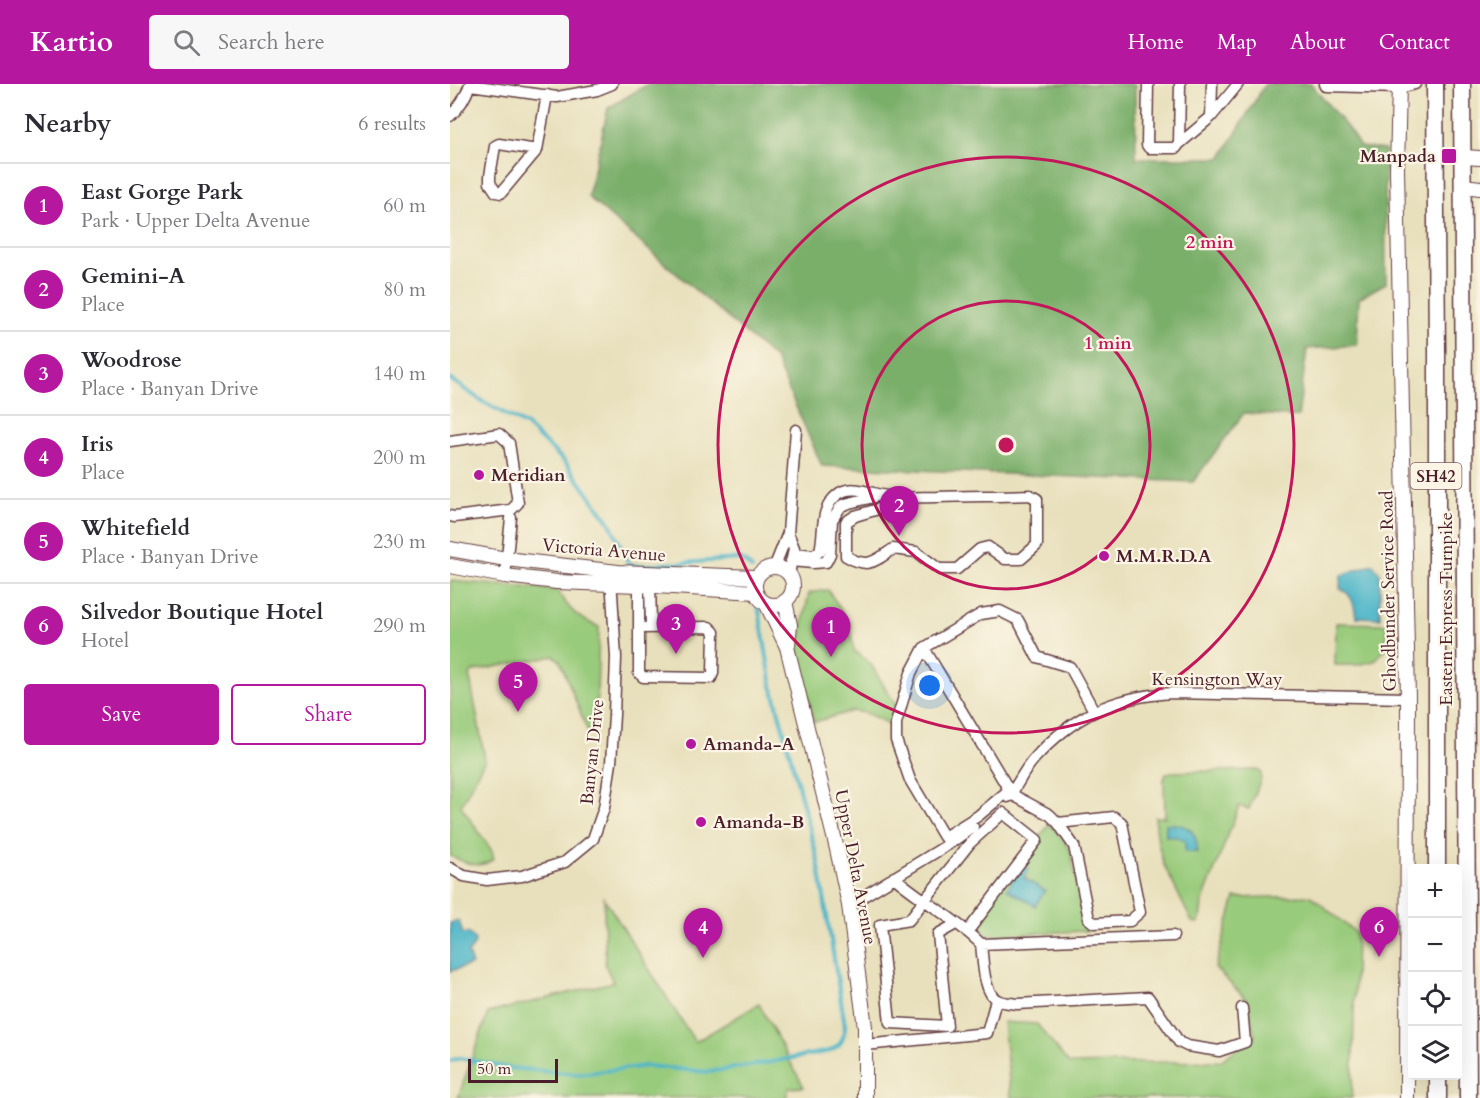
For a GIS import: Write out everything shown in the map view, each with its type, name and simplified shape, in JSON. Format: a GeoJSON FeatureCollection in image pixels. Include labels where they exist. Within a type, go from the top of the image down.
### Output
{"type":"FeatureCollection","features":[{"type":"Feature","properties":{"kind":"main road","name":"Eastern Express Turnpike"},"geometry":{"type":"LineString","coordinates":[[1435,84],[1437,864]]}},
{"type":"Feature","properties":{"kind":"main road","name":"Eastern Express Turnpike"},"geometry":{"type":"LineString","coordinates":[[1462,84],[1472,158],[1468,1098]]}},
{"type":"Feature","properties":{"kind":"main road"},"geometry":{"type":"LineString","coordinates":[[1438,1080],[1438,1098]]}},
{"type":"Feature","properties":{"kind":"street"},"geometry":{"type":"LineString","coordinates":[[450,116],[466,96],[470,85],[557,97],[597,90],[612,84]]}},
{"type":"Feature","properties":{"kind":"street"},"geometry":{"type":"LineString","coordinates":[[1148,84],[1147,145],[1149,148],[1176,148],[1211,117],[1238,84]]}},
{"type":"Feature","properties":{"kind":"street"},"geometry":{"type":"LineString","coordinates":[[1179,144],[1180,84]]}},
{"type":"Feature","properties":{"kind":"street"},"geometry":{"type":"LineString","coordinates":[[1211,117],[1212,84]]}},
{"type":"Feature","properties":{"kind":"street"},"geometry":{"type":"LineString","coordinates":[[1325,84],[1326,86],[1415,84]]}},
{"type":"Feature","properties":{"kind":"street","name":"Ghodbunder Service Road"},"geometry":{"type":"LineString","coordinates":[[1399,86],[1397,182],[1408,698],[1407,1098]]}},
{"type":"Feature","properties":{"kind":"street"},"geometry":{"type":"LineString","coordinates":[[537,150],[499,144],[495,146],[490,183],[496,192],[501,193],[537,150],[547,95]]}},
{"type":"Feature","properties":{"kind":"street"},"geometry":{"type":"LineString","coordinates":[[774,568],[788,532],[795,430]]}},
{"type":"Feature","properties":{"kind":"street"},"geometry":{"type":"LineString","coordinates":[[450,441],[499,434],[509,443],[518,503],[512,510],[450,516]]}},
{"type":"Feature","properties":{"kind":"street"},"geometry":{"type":"LineString","coordinates":[[791,563],[831,562],[826,546],[832,520],[841,506],[881,495],[904,497],[1029,495],[1037,499],[1037,545],[1021,560],[1005,559],[988,547],[980,549],[957,569],[939,569],[916,552],[892,549],[871,563],[855,562],[846,556],[846,522],[855,516],[885,507],[904,497]]}},
{"type":"Feature","properties":{"kind":"street"},"geometry":{"type":"LineString","coordinates":[[505,576],[511,518]]}},
{"type":"Feature","properties":{"kind":"street"},"geometry":{"type":"LineString","coordinates":[[788,532],[794,548],[791,563]]}},
{"type":"Feature","properties":{"kind":"street"},"geometry":{"type":"LineString","coordinates":[[756,592],[756,577],[765,569],[781,568],[814,555],[826,546]]}},
{"type":"Feature","properties":{"kind":"street"},"geometry":{"type":"LineString","coordinates":[[450,549],[451,566]]}},
{"type":"Feature","properties":{"kind":"street","name":"Victoria Avenue"},"geometry":{"type":"LineString","coordinates":[[450,549],[559,565],[611,577]]}},
{"type":"Feature","properties":{"kind":"street","name":"Upper Delta Avenue"},"geometry":{"type":"LineString","coordinates":[[787,647],[790,624],[785,601],[793,589],[791,563]]}},
{"type":"Feature","properties":{"kind":"street"},"geometry":{"type":"LineString","coordinates":[[557,582],[559,565]]}},
{"type":"Feature","properties":{"kind":"street","name":"Victoria Avenue"},"geometry":{"type":"LineString","coordinates":[[451,566],[505,576],[557,582],[611,577],[694,582],[756,592]]}},
{"type":"Feature","properties":{"kind":"street","name":"Banyan Drive"},"geometry":{"type":"LineString","coordinates":[[450,868],[464,876],[488,880],[522,876],[565,862],[593,839],[604,808],[612,744],[616,657],[611,577]]}},
{"type":"Feature","properties":{"kind":"street","name":"Victoria Avenue"},"geometry":{"type":"LineString","coordinates":[[694,582],[756,577]]}},
{"type":"Feature","properties":{"kind":"street"},"geometry":{"type":"LineString","coordinates":[[644,579],[645,628],[639,673],[643,677],[711,678],[714,632],[708,627],[645,628]]}},
{"type":"Feature","properties":{"kind":"street","name":"Upper Delta Avenue"},"geometry":{"type":"LineString","coordinates":[[756,592],[766,603],[787,647],[837,849],[849,905],[865,1027],[865,1098]]}},
{"type":"Feature","properties":{"kind":"street"},"geometry":{"type":"LineString","coordinates":[[766,603],[776,605],[785,601]]}},
{"type":"Feature","properties":{"kind":"street"},"geometry":{"type":"LineString","coordinates":[[924,648],[1009,790],[978,816],[944,837],[910,780],[896,740],[897,723],[911,672],[924,648],[981,614],[1000,611],[1018,620],[1037,657],[1070,667],[1094,711]]}},
{"type":"Feature","properties":{"kind":"street","name":"Kensington Way"},"geometry":{"type":"LineString","coordinates":[[849,905],[949,844],[995,810],[1011,794],[1032,760],[1060,732],[1094,711],[1123,700],[1147,694],[1171,693],[1408,698]]}},
{"type":"Feature","properties":{"kind":"street"},"geometry":{"type":"LineString","coordinates":[[1011,794],[1050,815],[1074,846],[1089,919],[1094,923],[1130,921],[1140,912],[1122,823],[1114,817],[1058,823]]}},
{"type":"Feature","properties":{"kind":"street"},"geometry":{"type":"LineString","coordinates":[[956,924],[938,934],[946,1026],[890,1023],[880,925],[909,920],[970,843],[1003,813],[1037,840],[968,931]]}},
{"type":"Feature","properties":{"kind":"street"},"geometry":{"type":"LineString","coordinates":[[894,877],[968,931],[981,944],[988,989],[996,1000],[1017,1004],[1148,997],[1179,1042],[1187,1046],[1219,1051],[1245,1042],[1242,1008]]}},
{"type":"Feature","properties":{"kind":"street"},"geometry":{"type":"LineString","coordinates":[[981,944],[1173,936]]}},
{"type":"Feature","properties":{"kind":"street"},"geometry":{"type":"LineString","coordinates":[[865,1045],[987,1033],[996,1000]]}},
{"type":"Feature","properties":{"kind":"green space"},"geometry":{"type":"Polygon","coordinates":[[[648,84],[1135,84],[1136,158],[1221,158],[1265,84],[1311,84],[1350,131],[1360,147],[1385,150],[1386,283],[1359,298],[1357,345],[1307,349],[1298,417],[1244,413],[1193,482],[822,466],[775,359],[588,197],[608,108],[648,84]]]}},
{"type":"Feature","properties":{"kind":"green space"},"geometry":{"type":"Polygon","coordinates":[[[450,581],[557,590],[574,613],[599,627],[596,731],[594,733],[588,732],[560,661],[554,656],[471,673],[470,679],[485,759],[461,806],[492,851],[494,859],[477,865],[450,856],[450,581]]]}},
{"type":"Feature","properties":{"kind":"green space"},"geometry":{"type":"Polygon","coordinates":[[[828,590],[849,622],[854,650],[870,663],[895,704],[891,725],[866,713],[853,711],[814,722],[798,651],[799,641],[809,593],[828,590]]]}},
{"type":"Feature","properties":{"kind":"green space"},"geometry":{"type":"Polygon","coordinates":[[[1336,623],[1387,624],[1387,648],[1374,661],[1355,665],[1335,665],[1336,623]]]}},
{"type":"Feature","properties":{"kind":"green space"},"geometry":{"type":"Polygon","coordinates":[[[1256,770],[1261,772],[1261,779],[1249,809],[1239,806],[1202,903],[1200,920],[1198,923],[1192,922],[1163,863],[1158,842],[1155,817],[1165,817],[1164,779],[1166,774],[1256,770]]]}},
{"type":"Feature","properties":{"kind":"green space"},"geometry":{"type":"Polygon","coordinates":[[[1050,824],[1070,849],[1087,931],[989,935],[971,922],[1050,824]]]}},
{"type":"Feature","properties":{"kind":"green space"},"geometry":{"type":"Polygon","coordinates":[[[1311,896],[1356,933],[1352,1098],[1011,1098],[1003,1022],[1037,1024],[1069,1064],[1220,1061],[1255,1036],[1247,1000],[1215,968],[1235,898],[1311,896]]]}},
{"type":"Feature","properties":{"kind":"green space"},"geometry":{"type":"Polygon","coordinates":[[[604,898],[695,1042],[759,1004],[804,1087],[789,1088],[786,1098],[458,1098],[488,1013],[613,982],[605,965],[604,898]]]}},
{"type":"Feature","properties":{"kind":"water"},"geometry":{"type":"Polygon","coordinates":[[[1373,564],[1380,573],[1380,618],[1356,617],[1350,597],[1340,588],[1341,575],[1373,564]]]}},
{"type":"Feature","properties":{"kind":"water"},"geometry":{"type":"Polygon","coordinates":[[[1166,824],[1180,825],[1190,829],[1196,838],[1197,852],[1185,852],[1185,841],[1177,837],[1166,836],[1166,824]]]}},
{"type":"Feature","properties":{"kind":"water"},"geometry":{"type":"Polygon","coordinates":[[[1023,865],[1029,869],[1024,878],[1045,891],[1035,906],[1007,889],[1023,865]]]}},
{"type":"Feature","properties":{"kind":"water"},"geometry":{"type":"Polygon","coordinates":[[[459,921],[463,934],[468,933],[475,940],[468,953],[472,965],[450,971],[450,923],[459,921]]]}},
{"type":"Feature","properties":{"kind":"waterway"},"geometry":{"type":"LineString","coordinates":[[450,379],[482,401],[527,426],[565,462],[610,523],[629,564],[638,566],[739,559],[752,569]]}},
{"type":"Feature","properties":{"kind":"waterway"},"geometry":{"type":"LineString","coordinates":[[450,1061],[459,1058],[509,1068],[578,1074],[647,1066],[708,1072],[830,1051],[840,1044],[845,1026],[818,861],[772,686],[758,605]]}},
{"type":"Feature","properties":{"kind":"place","name":"Manpada"},"geometry":{"type":"Point","coordinates":[1449,156]}},
{"type":"Feature","properties":{"kind":"place","name":"Meridian"},"geometry":{"type":"Point","coordinates":[479,475]}},
{"type":"Feature","properties":{"kind":"place","name":"Gemini-A"},"geometry":{"type":"Point","coordinates":[899,536]}},
{"type":"Feature","properties":{"kind":"place","name":"M.M.R.D.A"},"geometry":{"type":"Point","coordinates":[1104,556]}},
{"type":"Feature","properties":{"kind":"place","name":"Woodrose"},"geometry":{"type":"Point","coordinates":[676,654]}},
{"type":"Feature","properties":{"kind":"place","name":"East Gorge Park"},"geometry":{"type":"Point","coordinates":[831,657]}},
{"type":"Feature","properties":{"kind":"place","name":"Whitefield"},"geometry":{"type":"Point","coordinates":[518,712]}},
{"type":"Feature","properties":{"kind":"place","name":"Amanda-A"},"geometry":{"type":"Point","coordinates":[691,744]}},
{"type":"Feature","properties":{"kind":"place","name":"Amanda-B"},"geometry":{"type":"Point","coordinates":[701,822]}},
{"type":"Feature","properties":{"kind":"place","name":"Silvedor Boutique Hotel"},"geometry":{"type":"Point","coordinates":[1379,957]}},
{"type":"Feature","properties":{"kind":"place","name":"Iris"},"geometry":{"type":"Point","coordinates":[703,958]}}]}
